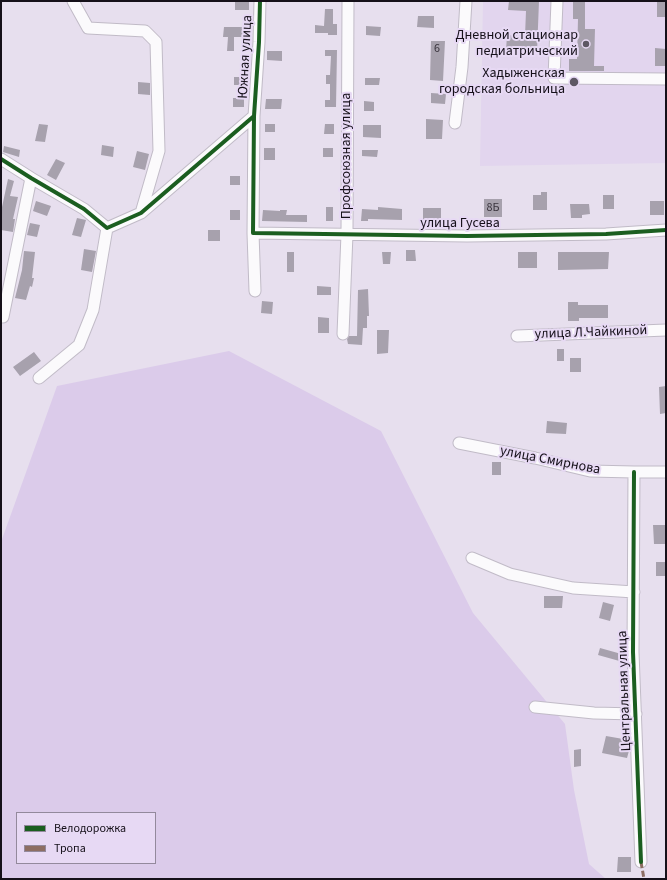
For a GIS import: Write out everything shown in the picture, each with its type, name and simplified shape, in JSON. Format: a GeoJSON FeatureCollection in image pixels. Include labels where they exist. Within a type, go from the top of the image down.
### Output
{"type":"FeatureCollection","features":[{"type":"Feature","properties":{"kind":"street"},"geometry":{"type":"LineString","coordinates":[[74,1],[88,28],[145,31],[156,42],[159,151],[141,213]]}},
{"type":"Feature","properties":{"kind":"street","name":"Южная улица"},"geometry":{"type":"LineString","coordinates":[[255,291],[253,233],[254,116],[260,1]]}},
{"type":"Feature","properties":{"kind":"street","name":"Профсоюзная улица"},"geometry":{"type":"LineString","coordinates":[[343,334],[347,234],[348,1]]}},
{"type":"Feature","properties":{"kind":"street"},"geometry":{"type":"LineString","coordinates":[[455,123],[462,67],[466,1]]}},
{"type":"Feature","properties":{"kind":"street"},"geometry":{"type":"LineString","coordinates":[[557,1],[554,78],[666,79]]}},
{"type":"Feature","properties":{"kind":"street"},"geometry":{"type":"LineString","coordinates":[[107,228],[141,213],[254,116]]}},
{"type":"Feature","properties":{"kind":"street"},"geometry":{"type":"LineString","coordinates":[[1,159],[84,209],[107,228]]}},
{"type":"Feature","properties":{"kind":"street"},"geometry":{"type":"LineString","coordinates":[[3,317],[31,178]]}},
{"type":"Feature","properties":{"kind":"street"},"geometry":{"type":"LineString","coordinates":[[39,378],[79,345],[93,310],[107,228]]}},
{"type":"Feature","properties":{"kind":"street","name":"улица Гусева"},"geometry":{"type":"LineString","coordinates":[[253,233],[468,236],[606,234],[666,230]]}},
{"type":"Feature","properties":{"kind":"street","name":"улица Л.Чайкиной"},"geometry":{"type":"LineString","coordinates":[[516,336],[666,330]]}},
{"type":"Feature","properties":{"kind":"street","name":"улица Смирнова"},"geometry":{"type":"LineString","coordinates":[[459,443],[535,458],[590,471],[666,472]]}},
{"type":"Feature","properties":{"kind":"street","name":"Центральная улица"},"geometry":{"type":"LineString","coordinates":[[634,472],[633,652],[641,862]]}},
{"type":"Feature","properties":{"kind":"street"},"geometry":{"type":"LineString","coordinates":[[472,558],[510,574],[573,588],[634,592]]}},
{"type":"Feature","properties":{"kind":"street"},"geometry":{"type":"LineString","coordinates":[[535,707],[594,713],[636,714]]}},
{"type":"Feature","properties":{"kind":"shaded area","name":"Хадыженская городская больница"},"geometry":{"type":"Polygon","coordinates":[[[483,1],[666,1],[666,163],[480,166],[483,1]]]}},
{"type":"Feature","properties":{"kind":"shaded area"},"geometry":{"type":"Polygon","coordinates":[[[229,351],[381,431],[473,613],[565,724],[574,790],[589,864],[606,879],[1,879],[1,542],[57,386],[229,351]]]}},
{"type":"Feature","properties":{"kind":"building"},"geometry":{"type":"Polygon","coordinates":[[[235,1],[249,1],[249,10],[235,10],[235,1]]]}},
{"type":"Feature","properties":{"kind":"building"},"geometry":{"type":"Polygon","coordinates":[[[509,1],[539,1],[537,52],[506,51],[507,35],[525,36],[526,11],[508,10],[509,1]]]}},
{"type":"Feature","properties":{"kind":"building","name":"Дневной стационар педиатрический"},"geometry":{"type":"Polygon","coordinates":[[[573,1],[585,1],[585,29],[595,29],[594,66],[604,66],[604,71],[569,71],[569,59],[577,59],[578,19],[573,19],[573,1]]]}},
{"type":"Feature","properties":{"kind":"building"},"geometry":{"type":"Polygon","coordinates":[[[657,2],[666,2],[666,17],[657,17],[657,2]]]}},
{"type":"Feature","properties":{"kind":"building"},"geometry":{"type":"Polygon","coordinates":[[[325,9],[333,9],[333,24],[337,24],[337,35],[315,33],[315,25],[324,26],[325,9]]]}},
{"type":"Feature","properties":{"kind":"building"},"geometry":{"type":"Polygon","coordinates":[[[418,16],[434,16],[434,28],[417,27],[418,16]]]}},
{"type":"Feature","properties":{"kind":"building"},"geometry":{"type":"Polygon","coordinates":[[[366,26],[381,27],[380,36],[366,35],[366,26]]]}},
{"type":"Feature","properties":{"kind":"building"},"geometry":{"type":"Polygon","coordinates":[[[224,27],[246,27],[246,37],[234,37],[234,51],[227,51],[228,37],[223,37],[224,27]]]}},
{"type":"Feature","properties":{"kind":"building"},"geometry":{"type":"Polygon","coordinates":[[[431,41],[445,41],[443,81],[430,80],[431,41]]]}},
{"type":"Feature","properties":{"kind":"building"},"geometry":{"type":"Polygon","coordinates":[[[655,48],[666,49],[666,66],[655,66],[655,48]]]}},
{"type":"Feature","properties":{"kind":"building"},"geometry":{"type":"Polygon","coordinates":[[[325,50],[337,50],[336,107],[325,107],[325,100],[330,100],[330,84],[326,84],[326,75],[330,75],[331,56],[325,56],[325,50]]]}},
{"type":"Feature","properties":{"kind":"building"},"geometry":{"type":"Polygon","coordinates":[[[267,51],[282,51],[282,61],[267,60],[267,51]]]}},
{"type":"Feature","properties":{"kind":"building"},"geometry":{"type":"Polygon","coordinates":[[[234,77],[246,77],[246,85],[234,85],[234,77]]]}},
{"type":"Feature","properties":{"kind":"building"},"geometry":{"type":"Polygon","coordinates":[[[365,78],[380,78],[379,85],[365,85],[365,78]]]}},
{"type":"Feature","properties":{"kind":"building"},"geometry":{"type":"Polygon","coordinates":[[[138,82],[150,83],[150,95],[138,94],[138,82]]]}},
{"type":"Feature","properties":{"kind":"building"},"geometry":{"type":"Polygon","coordinates":[[[431,93],[446,94],[445,104],[431,103],[431,93]]]}},
{"type":"Feature","properties":{"kind":"building"},"geometry":{"type":"Polygon","coordinates":[[[233,98],[244,98],[244,107],[233,107],[233,98]]]}},
{"type":"Feature","properties":{"kind":"building"},"geometry":{"type":"Polygon","coordinates":[[[266,99],[282,99],[281,109],[265,109],[266,99]]]}},
{"type":"Feature","properties":{"kind":"building"},"geometry":{"type":"Polygon","coordinates":[[[364,101],[374,102],[374,111],[364,111],[364,101]]]}},
{"type":"Feature","properties":{"kind":"building"},"geometry":{"type":"Polygon","coordinates":[[[426,119],[443,120],[442,139],[426,139],[426,119]]]}},
{"type":"Feature","properties":{"kind":"building"},"geometry":{"type":"Polygon","coordinates":[[[39,124],[48,125],[45,142],[35,141],[39,124]]]}},
{"type":"Feature","properties":{"kind":"building"},"geometry":{"type":"Polygon","coordinates":[[[265,124],[275,124],[275,132],[265,132],[265,124]]]}},
{"type":"Feature","properties":{"kind":"building"},"geometry":{"type":"Polygon","coordinates":[[[325,124],[334,124],[334,134],[324,134],[325,124]]]}},
{"type":"Feature","properties":{"kind":"building"},"geometry":{"type":"Polygon","coordinates":[[[363,125],[381,125],[381,138],[363,137],[363,125]]]}},
{"type":"Feature","properties":{"kind":"building"},"geometry":{"type":"Polygon","coordinates":[[[102,145],[114,147],[113,157],[101,155],[102,145]]]}},
{"type":"Feature","properties":{"kind":"building"},"geometry":{"type":"Polygon","coordinates":[[[4,146],[20,150],[19,157],[3,152],[4,146]]]}},
{"type":"Feature","properties":{"kind":"building"},"geometry":{"type":"Polygon","coordinates":[[[264,148],[275,148],[275,160],[264,160],[264,148]]]}},
{"type":"Feature","properties":{"kind":"building"},"geometry":{"type":"Polygon","coordinates":[[[323,148],[333,148],[333,157],[323,157],[323,148]]]}},
{"type":"Feature","properties":{"kind":"building"},"geometry":{"type":"Polygon","coordinates":[[[362,150],[378,150],[377,157],[362,156],[362,150]]]}},
{"type":"Feature","properties":{"kind":"building"},"geometry":{"type":"Polygon","coordinates":[[[137,151],[149,154],[145,170],[133,167],[137,151]]]}},
{"type":"Feature","properties":{"kind":"building"},"geometry":{"type":"Polygon","coordinates":[[[56,159],[65,163],[56,180],[47,175],[56,159]]]}},
{"type":"Feature","properties":{"kind":"building"},"geometry":{"type":"Polygon","coordinates":[[[230,176],[240,176],[240,185],[230,185],[230,176]]]}},
{"type":"Feature","properties":{"kind":"building"},"geometry":{"type":"Polygon","coordinates":[[[8,179],[14,181],[10,196],[18,197],[13,219],[15,219],[13,232],[1,230],[2,207],[8,179]]]}},
{"type":"Feature","properties":{"kind":"building"},"geometry":{"type":"Polygon","coordinates":[[[541,192],[547,192],[547,210],[533,210],[533,195],[541,195],[541,192]]]}},
{"type":"Feature","properties":{"kind":"building"},"geometry":{"type":"Polygon","coordinates":[[[603,195],[614,195],[614,209],[603,209],[603,195]]]}},
{"type":"Feature","properties":{"kind":"building"},"geometry":{"type":"Polygon","coordinates":[[[484,199],[502,199],[502,217],[484,217],[484,199]]]}},
{"type":"Feature","properties":{"kind":"building"},"geometry":{"type":"Polygon","coordinates":[[[36,201],[51,206],[47,216],[33,211],[36,201]]]}},
{"type":"Feature","properties":{"kind":"building"},"geometry":{"type":"Polygon","coordinates":[[[650,201],[664,201],[664,215],[650,215],[650,201]]]}},
{"type":"Feature","properties":{"kind":"building"},"geometry":{"type":"Polygon","coordinates":[[[570,204],[589,204],[590,214],[582,215],[582,218],[571,218],[570,204]]]}},
{"type":"Feature","properties":{"kind":"building"},"geometry":{"type":"Polygon","coordinates":[[[326,207],[333,207],[333,221],[326,221],[326,207]]]}},
{"type":"Feature","properties":{"kind":"building"},"geometry":{"type":"Polygon","coordinates":[[[378,207],[402,209],[402,220],[368,219],[368,221],[361,221],[362,209],[378,210],[378,207]]]}},
{"type":"Feature","properties":{"kind":"building"},"geometry":{"type":"Polygon","coordinates":[[[423,208],[441,208],[441,220],[423,220],[423,208]]]}},
{"type":"Feature","properties":{"kind":"building"},"geometry":{"type":"Polygon","coordinates":[[[230,210],[240,210],[240,220],[230,220],[230,210]]]}},
{"type":"Feature","properties":{"kind":"building"},"geometry":{"type":"Polygon","coordinates":[[[263,210],[287,210],[286,215],[307,215],[307,222],[262,221],[263,210]]]}},
{"type":"Feature","properties":{"kind":"building"},"geometry":{"type":"Polygon","coordinates":[[[77,218],[86,220],[81,237],[72,235],[77,218]]]}},
{"type":"Feature","properties":{"kind":"building"},"geometry":{"type":"Polygon","coordinates":[[[30,223],[40,225],[37,237],[27,235],[30,223]]]}},
{"type":"Feature","properties":{"kind":"building"},"geometry":{"type":"Polygon","coordinates":[[[208,230],[220,230],[220,241],[208,241],[208,230]]]}},
{"type":"Feature","properties":{"kind":"building"},"geometry":{"type":"Polygon","coordinates":[[[84,249],[96,251],[92,272],[81,270],[84,249]]]}},
{"type":"Feature","properties":{"kind":"building"},"geometry":{"type":"Polygon","coordinates":[[[406,250],[415,250],[416,261],[406,261],[406,250]]]}},
{"type":"Feature","properties":{"kind":"building"},"geometry":{"type":"Polygon","coordinates":[[[24,251],[35,252],[32,278],[34,278],[26,300],[15,298],[22,270],[24,251]]]}},
{"type":"Feature","properties":{"kind":"building"},"geometry":{"type":"Polygon","coordinates":[[[287,252],[294,252],[294,272],[287,272],[287,252]]]}},
{"type":"Feature","properties":{"kind":"building"},"geometry":{"type":"Polygon","coordinates":[[[382,252],[391,252],[390,264],[383,264],[382,252]]]}},
{"type":"Feature","properties":{"kind":"building"},"geometry":{"type":"Polygon","coordinates":[[[518,252],[537,252],[537,268],[518,268],[518,252]]]}},
{"type":"Feature","properties":{"kind":"building"},"geometry":{"type":"Polygon","coordinates":[[[558,252],[609,252],[608,269],[558,270],[558,252]]]}},
{"type":"Feature","properties":{"kind":"building"},"geometry":{"type":"Polygon","coordinates":[[[317,286],[331,287],[331,295],[317,295],[317,286]]]}},
{"type":"Feature","properties":{"kind":"building"},"geometry":{"type":"Polygon","coordinates":[[[368,289],[369,316],[367,316],[367,328],[363,328],[362,345],[348,344],[347,339],[349,336],[357,336],[358,290],[368,289]]]}},
{"type":"Feature","properties":{"kind":"building"},"geometry":{"type":"Polygon","coordinates":[[[262,301],[273,302],[272,314],[261,313],[262,301]]]}},
{"type":"Feature","properties":{"kind":"building"},"geometry":{"type":"Polygon","coordinates":[[[568,302],[578,302],[578,305],[608,305],[608,318],[579,318],[579,321],[568,321],[568,302]]]}},
{"type":"Feature","properties":{"kind":"building"},"geometry":{"type":"Polygon","coordinates":[[[318,317],[329,318],[329,333],[318,333],[318,317]]]}},
{"type":"Feature","properties":{"kind":"building"},"geometry":{"type":"Polygon","coordinates":[[[377,330],[389,330],[388,353],[377,354],[377,330]]]}},
{"type":"Feature","properties":{"kind":"building"},"geometry":{"type":"Polygon","coordinates":[[[557,349],[564,349],[564,361],[557,361],[557,349]]]}},
{"type":"Feature","properties":{"kind":"building"},"geometry":{"type":"Polygon","coordinates":[[[34,352],[41,361],[20,376],[13,367],[34,352]]]}},
{"type":"Feature","properties":{"kind":"building"},"geometry":{"type":"Polygon","coordinates":[[[570,358],[581,358],[581,372],[570,372],[570,358]]]}},
{"type":"Feature","properties":{"kind":"building"},"geometry":{"type":"Polygon","coordinates":[[[666,386],[666,413],[660,414],[659,387],[666,386]]]}},
{"type":"Feature","properties":{"kind":"building"},"geometry":{"type":"Polygon","coordinates":[[[547,421],[567,423],[566,434],[546,433],[547,421]]]}},
{"type":"Feature","properties":{"kind":"building"},"geometry":{"type":"Polygon","coordinates":[[[492,462],[501,462],[501,475],[492,475],[492,462]]]}},
{"type":"Feature","properties":{"kind":"building"},"geometry":{"type":"Polygon","coordinates":[[[653,525],[666,525],[666,544],[654,544],[653,525]]]}},
{"type":"Feature","properties":{"kind":"building"},"geometry":{"type":"Polygon","coordinates":[[[656,562],[666,562],[666,576],[656,576],[656,562]]]}},
{"type":"Feature","properties":{"kind":"building"},"geometry":{"type":"Polygon","coordinates":[[[544,596],[563,596],[562,608],[544,608],[544,596]]]}},
{"type":"Feature","properties":{"kind":"building"},"geometry":{"type":"Polygon","coordinates":[[[603,602],[614,605],[610,621],[599,618],[603,602]]]}},
{"type":"Feature","properties":{"kind":"building"},"geometry":{"type":"Polygon","coordinates":[[[600,648],[625,655],[623,662],[598,655],[600,648]]]}},
{"type":"Feature","properties":{"kind":"building"},"geometry":{"type":"Polygon","coordinates":[[[606,736],[629,740],[630,747],[627,758],[602,753],[606,736]]]}},
{"type":"Feature","properties":{"kind":"building"},"geometry":{"type":"Polygon","coordinates":[[[581,749],[581,766],[574,767],[574,750],[581,749]]]}},
{"type":"Feature","properties":{"kind":"building"},"geometry":{"type":"Polygon","coordinates":[[[618,857],[631,857],[631,872],[617,872],[618,857]]]}},
{"type":"Feature","properties":{"kind":"marked path"},"geometry":{"type":"LineString","coordinates":[[641,862],[644,879]]}},
{"type":"Feature","properties":{"kind":"cycle path"},"geometry":{"type":"LineString","coordinates":[[260,1],[254,116],[253,233],[467,236],[606,234],[666,230]]}},
{"type":"Feature","properties":{"kind":"cycle path"},"geometry":{"type":"LineString","coordinates":[[1,159],[84,209],[107,228],[141,213],[254,116]]}},
{"type":"Feature","properties":{"kind":"cycle path"},"geometry":{"type":"LineString","coordinates":[[634,472],[633,652],[641,862]]}},
{"type":"Feature","properties":{"kind":"place","name":"Дневной стационар педиатрический"},"geometry":{"type":"Point","coordinates":[586,44]}},
{"type":"Feature","properties":{"kind":"place","name":"Хадыженская городская больница"},"geometry":{"type":"Point","coordinates":[574,82]}}]}
